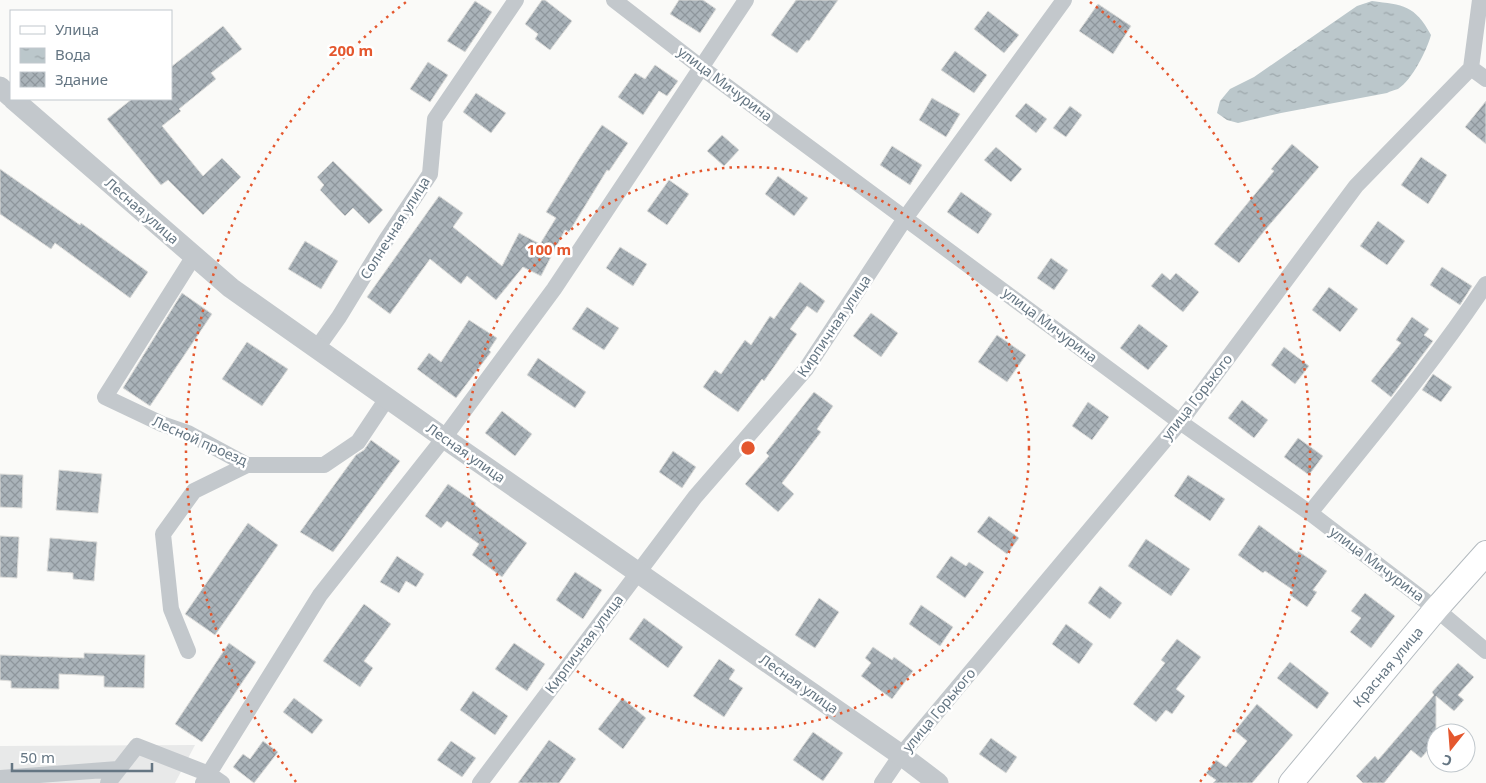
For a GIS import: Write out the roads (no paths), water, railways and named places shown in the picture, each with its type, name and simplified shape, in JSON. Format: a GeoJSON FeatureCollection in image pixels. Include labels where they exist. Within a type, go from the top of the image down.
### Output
{"type":"FeatureCollection","features":[{"type":"Feature","properties":{"kind":"main road","name":"Красная улица"},"geometry":{"type":"LineString","coordinates":[[1291,783],[1436,609],[1486,553]]}},
{"type":"Feature","properties":{"kind":"street","name":"Солнечная улица"},"geometry":{"type":"LineString","coordinates":[[317,348],[339,317],[386,240],[430,174],[434,120],[516,0]]}},
{"type":"Feature","properties":{"kind":"street","name":"улица Мичурина"},"geometry":{"type":"LineString","coordinates":[[614,0],[702,68],[1180,422],[1310,513],[1436,609],[1486,651]]}},
{"type":"Feature","properties":{"kind":"street"},"geometry":{"type":"LineString","coordinates":[[108,783],[137,746],[211,780],[320,595],[444,438],[554,289],[746,0]]}},
{"type":"Feature","properties":{"kind":"street","name":"Кирпичная улица"},"geometry":{"type":"LineString","coordinates":[[480,783],[695,496],[806,369],[906,218],[1064,0]]}},
{"type":"Feature","properties":{"kind":"street"},"geometry":{"type":"LineString","coordinates":[[1477,1],[1471,68],[1486,79]]}},
{"type":"Feature","properties":{"kind":"street","name":"улица Горького"},"geometry":{"type":"LineString","coordinates":[[882,783],[901,755],[1180,422],[1356,186],[1471,68]]}},
{"type":"Feature","properties":{"kind":"street","name":"Лесная улица"},"geometry":{"type":"LineString","coordinates":[[0,87],[10,96]]}},
{"type":"Feature","properties":{"kind":"street","name":"Лесная улица"},"geometry":{"type":"LineString","coordinates":[[14,100],[231,288],[901,755],[938,783]]}},
{"type":"Feature","properties":{"kind":"street","name":"Лесной проезд"},"geometry":{"type":"LineString","coordinates":[[194,256],[105,397],[162,424],[188,433],[247,465],[324,465],[358,442],[388,397]]}},
{"type":"Feature","properties":{"kind":"street"},"geometry":{"type":"LineString","coordinates":[[1310,513],[1470,309],[1486,284]]}},
{"type":"Feature","properties":{"kind":"street"},"geometry":{"type":"LineString","coordinates":[[188,651],[172,609],[163,534],[194,491],[247,465]]}},
{"type":"Feature","properties":{"kind":"street"},"geometry":{"type":"LineString","coordinates":[[0,778],[118,770]]}},
{"type":"Feature","properties":{"kind":"water"},"geometry":{"type":"Polygon","coordinates":[[[1372,1],[1407,8],[1419,18],[1431,35],[1418,64],[1408,79],[1398,89],[1387,93],[1238,123],[1227,120],[1217,113],[1220,101],[1230,89],[1254,77],[1357,6],[1372,1]]]}}]}
